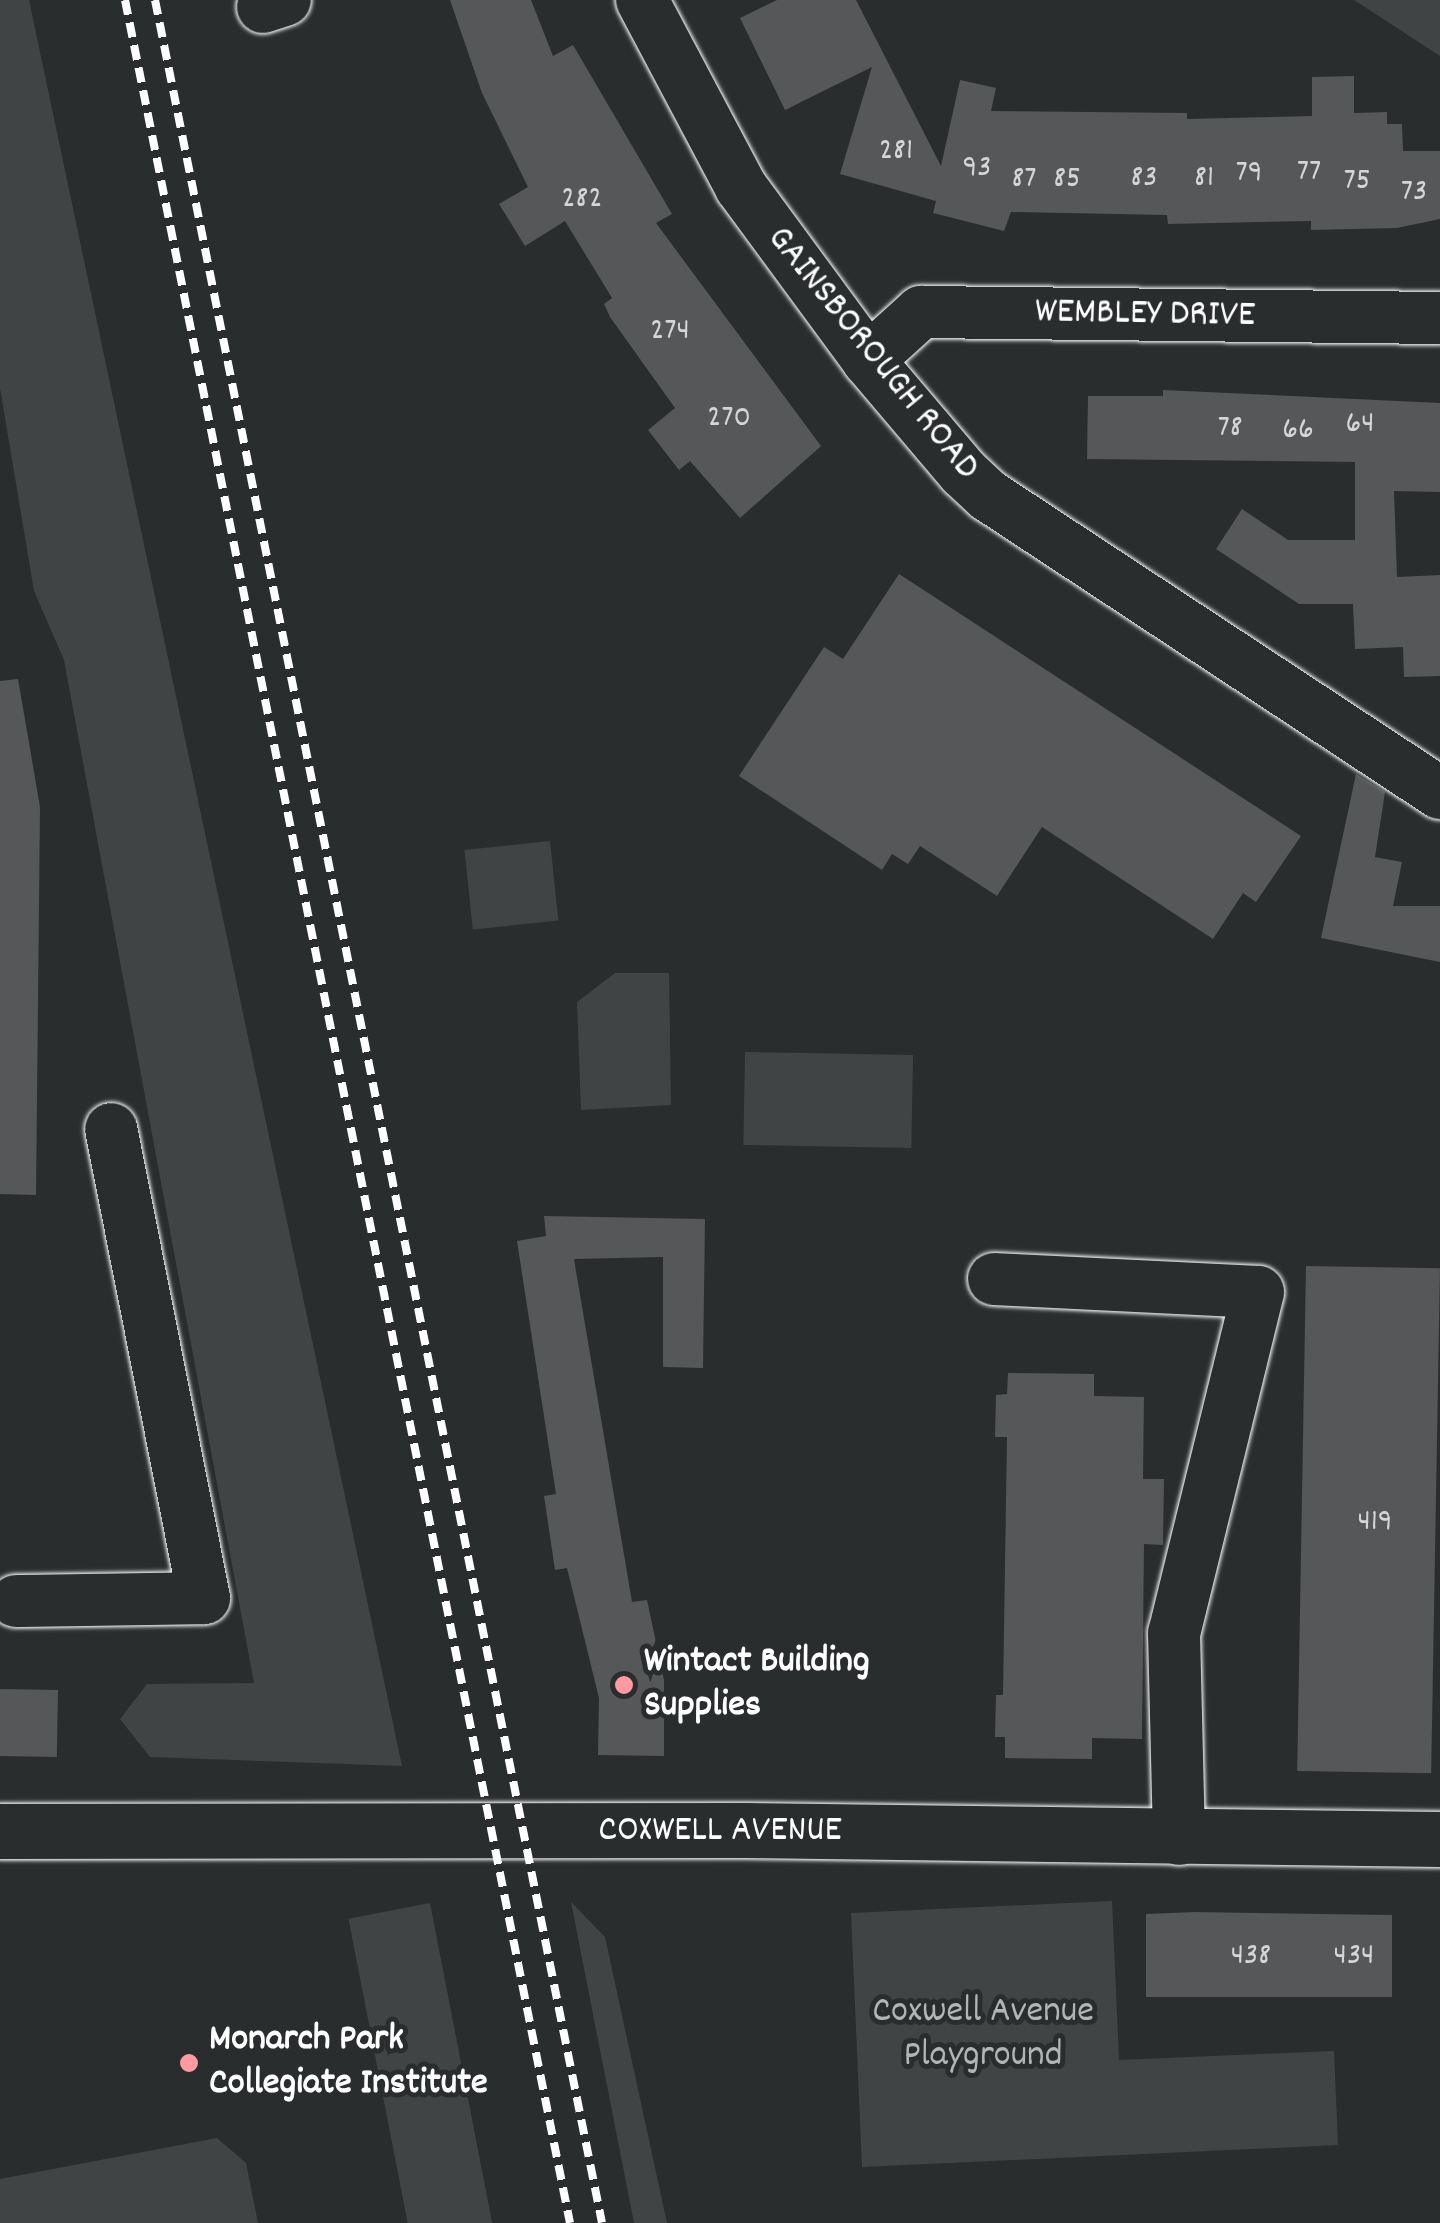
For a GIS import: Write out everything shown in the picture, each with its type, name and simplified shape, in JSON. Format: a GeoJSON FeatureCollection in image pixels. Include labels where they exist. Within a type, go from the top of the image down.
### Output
{"type":"FeatureCollection","features":[{"type":"Feature","properties":{"kind":"main road","name":"COXWELL AVENUE"},"geometry":{"type":"LineString","coordinates":[[0,1831],[745,1830],[1180,1839],[1440,1839]]}},
{"type":"Feature","properties":{"kind":"street","name":"GAINSBOROUGH ROAD"},"geometry":{"type":"LineString","coordinates":[[642,0],[740,187],[868,360],[989,496],[1440,793]]}},
{"type":"Feature","properties":{"kind":"street","name":"WEMBLEY DRIVE"},"geometry":{"type":"LineString","coordinates":[[868,360],[921,312],[1440,318]]}},
{"type":"Feature","properties":{"kind":"street"},"geometry":{"type":"LineString","coordinates":[[16,1601],[204,1598],[111,1129]]}},
{"type":"Feature","properties":{"kind":"street"},"geometry":{"type":"LineString","coordinates":[[994,1279],[1258,1292],[1174,1634],[1180,1839]]}},
{"type":"Feature","properties":{"kind":"green space"},"geometry":{"type":"Polygon","coordinates":[[[0,0],[29,0],[402,1766],[150,1757],[120,1719],[147,1684],[254,1683],[64,660],[34,591],[0,388],[0,0]]]}},
{"type":"Feature","properties":{"kind":"green space"},"geometry":{"type":"Polygon","coordinates":[[[1354,0],[1440,0],[1440,56],[1354,0]]]}},
{"type":"Feature","properties":{"kind":"green space"},"geometry":{"type":"Polygon","coordinates":[[[550,841],[558,921],[473,930],[464,850],[550,841]]]}},
{"type":"Feature","properties":{"kind":"green space"},"geometry":{"type":"Polygon","coordinates":[[[615,973],[669,973],[671,1105],[581,1110],[577,1002],[615,973]]]}},
{"type":"Feature","properties":{"kind":"green space"},"geometry":{"type":"Polygon","coordinates":[[[745,1052],[913,1055],[911,1148],[743,1145],[745,1052]]]}},
{"type":"Feature","properties":{"kind":"green space","name":"Coxwell Avenue Playground"},"geometry":{"type":"Polygon","coordinates":[[[1112,1901],[1119,2060],[1334,2051],[1338,2145],[862,2167],[851,1913],[1112,1901]]]}},
{"type":"Feature","properties":{"kind":"green space"},"geometry":{"type":"Polygon","coordinates":[[[571,1902],[605,1937],[667,2223],[634,2223],[571,1902]]]}},
{"type":"Feature","properties":{"kind":"green space"},"geometry":{"type":"Polygon","coordinates":[[[430,1903],[492,2223],[408,2223],[349,1919],[430,1903]]]}},
{"type":"Feature","properties":{"kind":"green space"},"geometry":{"type":"Polygon","coordinates":[[[217,2138],[246,2163],[258,2223],[0,2223],[0,2179],[217,2138]]]}},
{"type":"Feature","properties":{"kind":"building"},"geometry":{"type":"Polygon","coordinates":[[[450,0],[531,0],[553,56],[573,45],[672,214],[656,223],[821,446],[740,518],[690,461],[679,470],[648,430],[675,408],[610,317],[604,304],[612,298],[565,221],[525,246],[499,204],[528,187],[482,93],[450,0]]]}},
{"type":"Feature","properties":{"kind":"building"},"geometry":{"type":"Polygon","coordinates":[[[777,0],[856,0],[941,166],[960,80],[996,88],[991,111],[1187,113],[1187,119],[1312,116],[1312,77],[1354,76],[1354,113],[1387,112],[1387,124],[1402,124],[1403,151],[1440,151],[1440,219],[1397,228],[1311,230],[1311,221],[1168,224],[1167,215],[1011,212],[1004,231],[933,213],[936,201],[840,174],[872,67],[785,110],[740,18],[777,0]]]}},
{"type":"Feature","properties":{"kind":"building"},"geometry":{"type":"Polygon","coordinates":[[[1163,390],[1440,403],[1440,492],[1394,491],[1397,577],[1440,575],[1440,676],[1404,677],[1403,647],[1355,649],[1353,604],[1299,604],[1216,549],[1242,509],[1288,540],[1355,540],[1355,462],[1087,459],[1088,396],[1163,396],[1163,390]]]}},
{"type":"Feature","properties":{"kind":"building"},"geometry":{"type":"Polygon","coordinates":[[[899,574],[1301,836],[1256,902],[1243,893],[1213,939],[1042,827],[997,896],[920,846],[908,864],[892,854],[882,870],[739,776],[824,647],[843,659],[899,574]]]}},
{"type":"Feature","properties":{"kind":"building"},"geometry":{"type":"Polygon","coordinates":[[[18,679],[40,807],[36,1195],[0,1194],[0,681],[18,679]]]}},
{"type":"Feature","properties":{"kind":"building"},"geometry":{"type":"Polygon","coordinates":[[[1356,774],[1385,792],[1375,857],[1402,862],[1393,906],[1440,906],[1440,962],[1321,938],[1356,774]]]}},
{"type":"Feature","properties":{"kind":"building"},"geometry":{"type":"Polygon","coordinates":[[[544,1216],[705,1219],[703,1368],[663,1367],[663,1257],[574,1259],[632,1602],[647,1600],[664,1680],[664,1756],[598,1755],[599,1698],[567,1568],[555,1570],[544,1496],[556,1494],[517,1241],[546,1236],[544,1216]]]}},
{"type":"Feature","properties":{"kind":"building"},"geometry":{"type":"Polygon","coordinates":[[[1306,1266],[1440,1268],[1431,1773],[1297,1771],[1306,1266]]]}},
{"type":"Feature","properties":{"kind":"building"},"geometry":{"type":"Polygon","coordinates":[[[1008,1373],[1094,1374],[1094,1396],[1144,1397],[1143,1479],[1164,1479],[1163,1545],[1144,1544],[1142,1739],[1092,1738],[1092,1759],[1005,1758],[1005,1737],[995,1737],[996,1695],[1003,1695],[1007,1437],[995,1437],[996,1395],[1007,1394],[1008,1373]]]}},
{"type":"Feature","properties":{"kind":"building"},"geometry":{"type":"Polygon","coordinates":[[[0,1689],[58,1690],[57,1757],[0,1756],[0,1689]]]}},
{"type":"Feature","properties":{"kind":"building"},"geometry":{"type":"Polygon","coordinates":[[[1146,1914],[1392,1915],[1392,1997],[1146,1997],[1146,1914]]]}},
{"type":"Feature","properties":{"kind":"railway"},"geometry":{"type":"LineString","coordinates":[[125,0],[570,2223]]}},
{"type":"Feature","properties":{"kind":"railway"},"geometry":{"type":"LineString","coordinates":[[155,0],[602,2223]]}},
{"type":"Feature","properties":{"kind":"place","name":"Wintact Building Supplies"},"geometry":{"type":"Point","coordinates":[624,1685]}},
{"type":"Feature","properties":{"kind":"place","name":"Monarch Park Collegiate Institute"},"geometry":{"type":"Point","coordinates":[189,2063]}}]}
